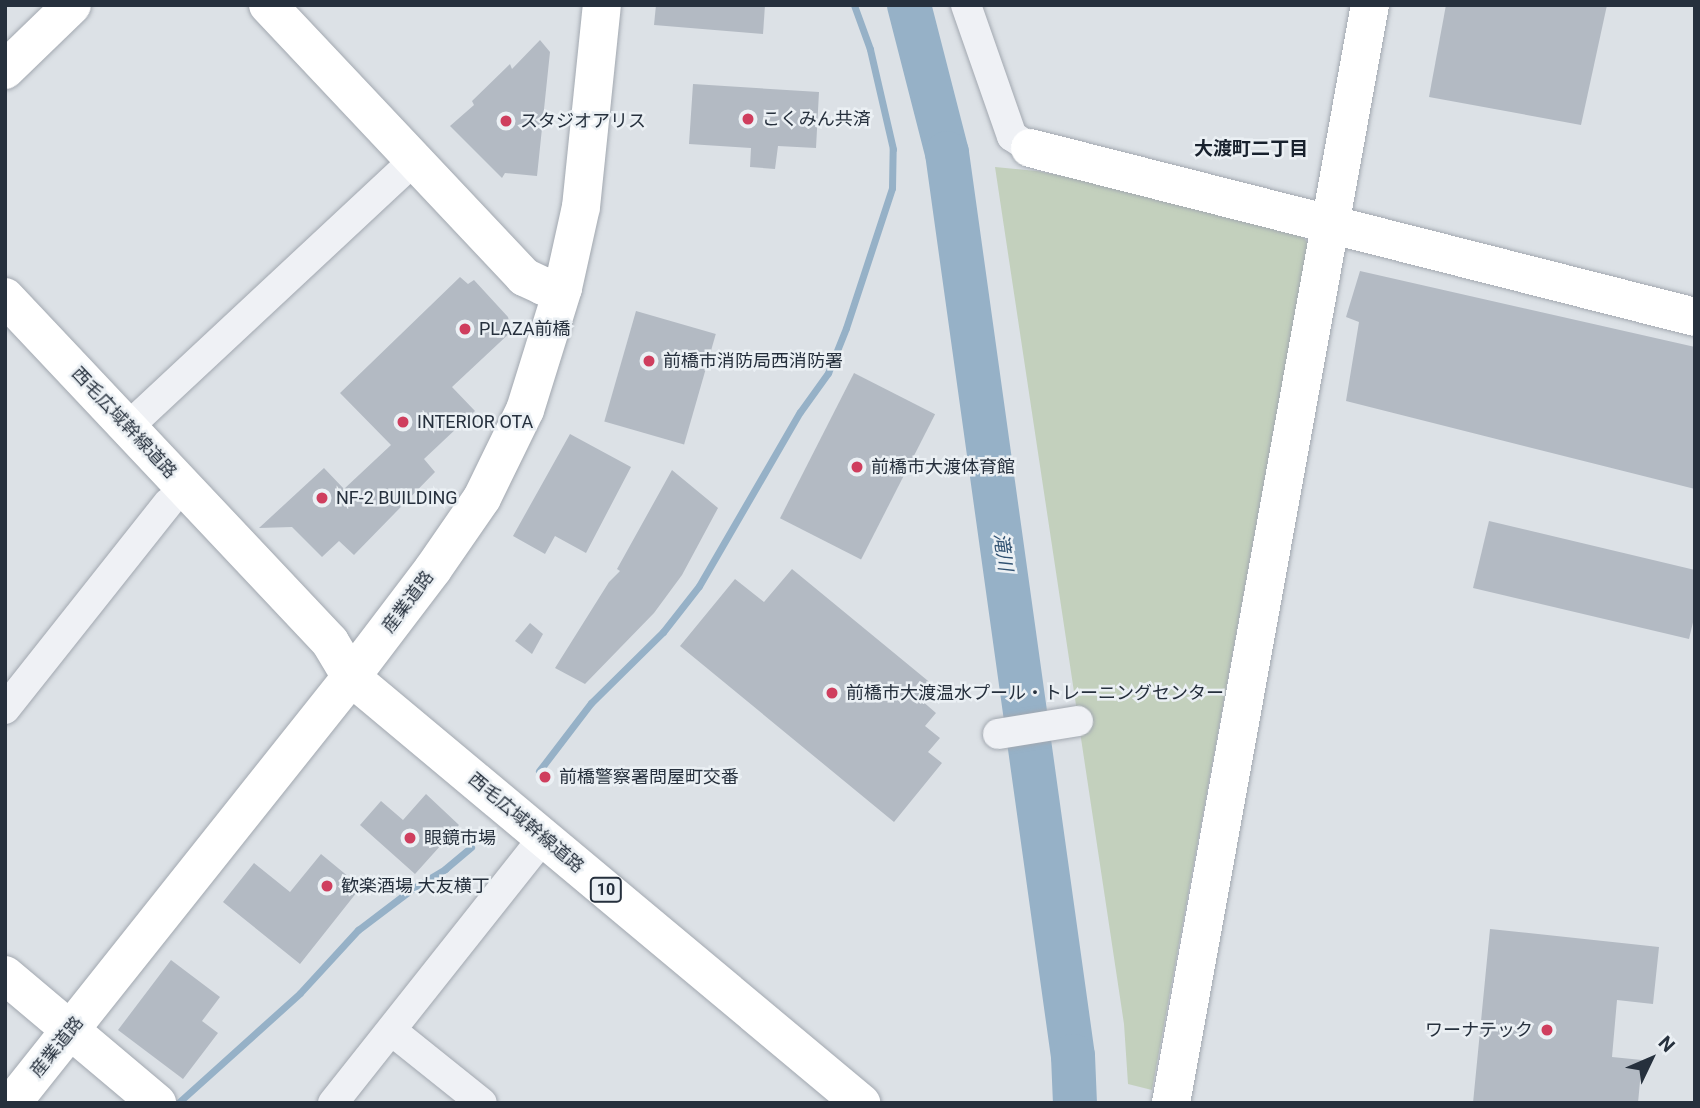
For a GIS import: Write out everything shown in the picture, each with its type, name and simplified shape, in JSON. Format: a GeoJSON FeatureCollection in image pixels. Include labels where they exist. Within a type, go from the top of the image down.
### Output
{"type":"FeatureCollection","features":[{"type":"Feature","properties":{"kind":"street"},"geometry":{"type":"LineString","coordinates":[[5,70],[72,5]]}},
{"type":"Feature","properties":{"kind":"street","name":"産業道路"},"geometry":{"type":"LineString","coordinates":[[12,1103],[351,677],[433,569],[481,498],[526,410],[563,288],[581,207],[602,5]]}},
{"type":"Feature","properties":{"kind":"street"},"geometry":{"type":"LineString","coordinates":[[967,5],[1012,136],[1030,148],[1695,317]]}},
{"type":"Feature","properties":{"kind":"street"},"geometry":{"type":"LineString","coordinates":[[1171,1103],[1370,5]]}},
{"type":"Feature","properties":{"kind":"street"},"geometry":{"type":"LineString","coordinates":[[282,10],[413,161],[524,277],[543,286],[563,288]]}},
{"type":"Feature","properties":{"kind":"street"},"geometry":{"type":"LineString","coordinates":[[128,427],[413,161]]}},
{"type":"Feature","properties":{"kind":"street","name":"西毛広域幹線道路"},"geometry":{"type":"LineString","coordinates":[[5,297],[330,642],[351,677]]}},
{"type":"Feature","properties":{"kind":"street","name":"西毛広域幹線道路"},"geometry":{"type":"LineString","coordinates":[[5,330],[314,662],[351,677],[861,1103]]}},
{"type":"Feature","properties":{"kind":"street"},"geometry":{"type":"LineString","coordinates":[[9,694],[168,503]]}},
{"type":"Feature","properties":{"kind":"street"},"geometry":{"type":"LineString","coordinates":[[998,734],[1078,721]]}},
{"type":"Feature","properties":{"kind":"street"},"geometry":{"type":"LineString","coordinates":[[333,1103],[544,837]]}},
{"type":"Feature","properties":{"kind":"street"},"geometry":{"type":"LineString","coordinates":[[5,975],[157,1103]]}},
{"type":"Feature","properties":{"kind":"street"},"geometry":{"type":"LineString","coordinates":[[392,1031],[482,1103]]}},
{"type":"Feature","properties":{"kind":"green space"},"geometry":{"type":"Polygon","coordinates":[[[995,167],[1037,171],[1102,184],[1298,232],[1308,243],[1152,1090],[1128,1084],[1124,1024],[995,167]]]}},
{"type":"Feature","properties":{"kind":"building"},"geometry":{"type":"Polygon","coordinates":[[[656,5],[765,5],[763,34],[654,25],[656,5]]]}},
{"type":"Feature","properties":{"kind":"building"},"geometry":{"type":"Polygon","coordinates":[[[1446,5],[1607,5],[1581,125],[1429,97],[1446,5]]]}},
{"type":"Feature","properties":{"kind":"building"},"geometry":{"type":"Polygon","coordinates":[[[540,40],[550,52],[537,176],[505,173],[502,178],[450,126],[474,105],[472,101],[510,64],[512,69],[540,40]]]}},
{"type":"Feature","properties":{"kind":"building"},"geometry":{"type":"Polygon","coordinates":[[[693,84],[819,92],[816,148],[778,146],[775,169],[750,167],[751,148],[689,144],[693,84]]]}},
{"type":"Feature","properties":{"kind":"building"},"geometry":{"type":"Polygon","coordinates":[[[1360,271],[1695,347],[1695,489],[1346,401],[1359,322],[1346,317],[1360,271]]]}},
{"type":"Feature","properties":{"kind":"building"},"geometry":{"type":"Polygon","coordinates":[[[460,277],[468,284],[474,280],[508,317],[512,331],[452,387],[475,411],[424,459],[435,472],[354,555],[339,541],[322,557],[292,527],[259,528],[324,468],[344,489],[391,445],[340,393],[460,277]]]}},
{"type":"Feature","properties":{"kind":"building"},"geometry":{"type":"Polygon","coordinates":[[[636,311],[716,334],[684,444],[604,422],[636,311]]]}},
{"type":"Feature","properties":{"kind":"building","name":"前橋市大渡体育館"},"geometry":{"type":"Polygon","coordinates":[[[854,373],[935,414],[861,560],[780,518],[854,373]]]}},
{"type":"Feature","properties":{"kind":"building"},"geometry":{"type":"Polygon","coordinates":[[[570,434],[631,467],[586,553],[555,536],[545,554],[513,536],[570,434]]]}},
{"type":"Feature","properties":{"kind":"building"},"geometry":{"type":"Polygon","coordinates":[[[672,470],[718,508],[682,575],[654,613],[585,684],[555,668],[609,582],[620,571],[617,569],[672,470]]]}},
{"type":"Feature","properties":{"kind":"building"},"geometry":{"type":"Polygon","coordinates":[[[1489,521],[1695,570],[1695,614],[1689,639],[1473,588],[1489,521]]]}},
{"type":"Feature","properties":{"kind":"building","name":"前橋市大渡温水プール・トレーニングセンター"},"geometry":{"type":"Polygon","coordinates":[[[792,569],[933,685],[921,700],[936,713],[925,726],[940,738],[928,752],[942,763],[894,822],[680,646],[735,579],[764,602],[792,569]]]}},
{"type":"Feature","properties":{"kind":"building"},"geometry":{"type":"Polygon","coordinates":[[[530,623],[543,634],[532,654],[515,641],[530,623]]]}},
{"type":"Feature","properties":{"kind":"building"},"geometry":{"type":"Polygon","coordinates":[[[426,794],[459,825],[415,874],[360,825],[381,801],[403,820],[426,794]]]}},
{"type":"Feature","properties":{"kind":"building"},"geometry":{"type":"Polygon","coordinates":[[[321,854],[361,887],[300,964],[223,902],[254,863],[290,892],[321,854]]]}},
{"type":"Feature","properties":{"kind":"building","name":"ワーナテック"},"geometry":{"type":"Polygon","coordinates":[[[1490,929],[1659,947],[1653,1004],[1617,1000],[1612,1057],[1642,1060],[1638,1103],[1473,1103],[1490,929]]]}},
{"type":"Feature","properties":{"kind":"building"},"geometry":{"type":"Polygon","coordinates":[[[171,960],[220,997],[202,1021],[218,1033],[183,1079],[118,1030],[171,960]]]}},
{"type":"Feature","properties":{"kind":"waterway"},"geometry":{"type":"LineString","coordinates":[[539,771],[591,703],[663,632],[699,586],[800,412],[828,373],[846,328],[892,188],[893,149],[870,49],[854,5]]}},
{"type":"Feature","properties":{"kind":"waterway","name":"滝川"},"geometry":{"type":"LineString","coordinates":[[909,5],[947,153],[1073,1056],[1075,1103]]}},
{"type":"Feature","properties":{"kind":"waterway"},"geometry":{"type":"LineString","coordinates":[[178,1103],[300,993],[358,930],[412,889],[445,869],[471,847]]}},
{"type":"Feature","properties":{"kind":"place","name":"こくみん共済"},"geometry":{"type":"Point","coordinates":[748,119]}},
{"type":"Feature","properties":{"kind":"place","name":"スタジオアリス"},"geometry":{"type":"Point","coordinates":[506,121]}},
{"type":"Feature","properties":{"kind":"place","name":"PLAZA前橋"},"geometry":{"type":"Point","coordinates":[465,329]}},
{"type":"Feature","properties":{"kind":"place","name":"前橋市消防局西消防署"},"geometry":{"type":"Point","coordinates":[649,361]}},
{"type":"Feature","properties":{"kind":"place","name":"INTERIOR OTA"},"geometry":{"type":"Point","coordinates":[403,422]}},
{"type":"Feature","properties":{"kind":"place","name":"前橋市大渡体育館"},"geometry":{"type":"Point","coordinates":[857,467]}},
{"type":"Feature","properties":{"kind":"place","name":"NF-2 BUILDING"},"geometry":{"type":"Point","coordinates":[322,498]}},
{"type":"Feature","properties":{"kind":"place","name":"前橋市大渡温水プール・トレーニングセンター"},"geometry":{"type":"Point","coordinates":[832,693]}},
{"type":"Feature","properties":{"kind":"place","name":"前橋警察署問屋町交番"},"geometry":{"type":"Point","coordinates":[545,777]}},
{"type":"Feature","properties":{"kind":"place","name":"眼鏡市場"},"geometry":{"type":"Point","coordinates":[410,838]}},
{"type":"Feature","properties":{"kind":"place","name":"歓楽酒場 大友横丁"},"geometry":{"type":"Point","coordinates":[327,886]}},
{"type":"Feature","properties":{"kind":"place","name":"ワーナテック"},"geometry":{"type":"Point","coordinates":[1547,1030]}},
{"type":"Feature","properties":{"kind":"district","name":"大渡町二丁目"},"geometry":{"type":"Point","coordinates":[1251,149]}}]}
